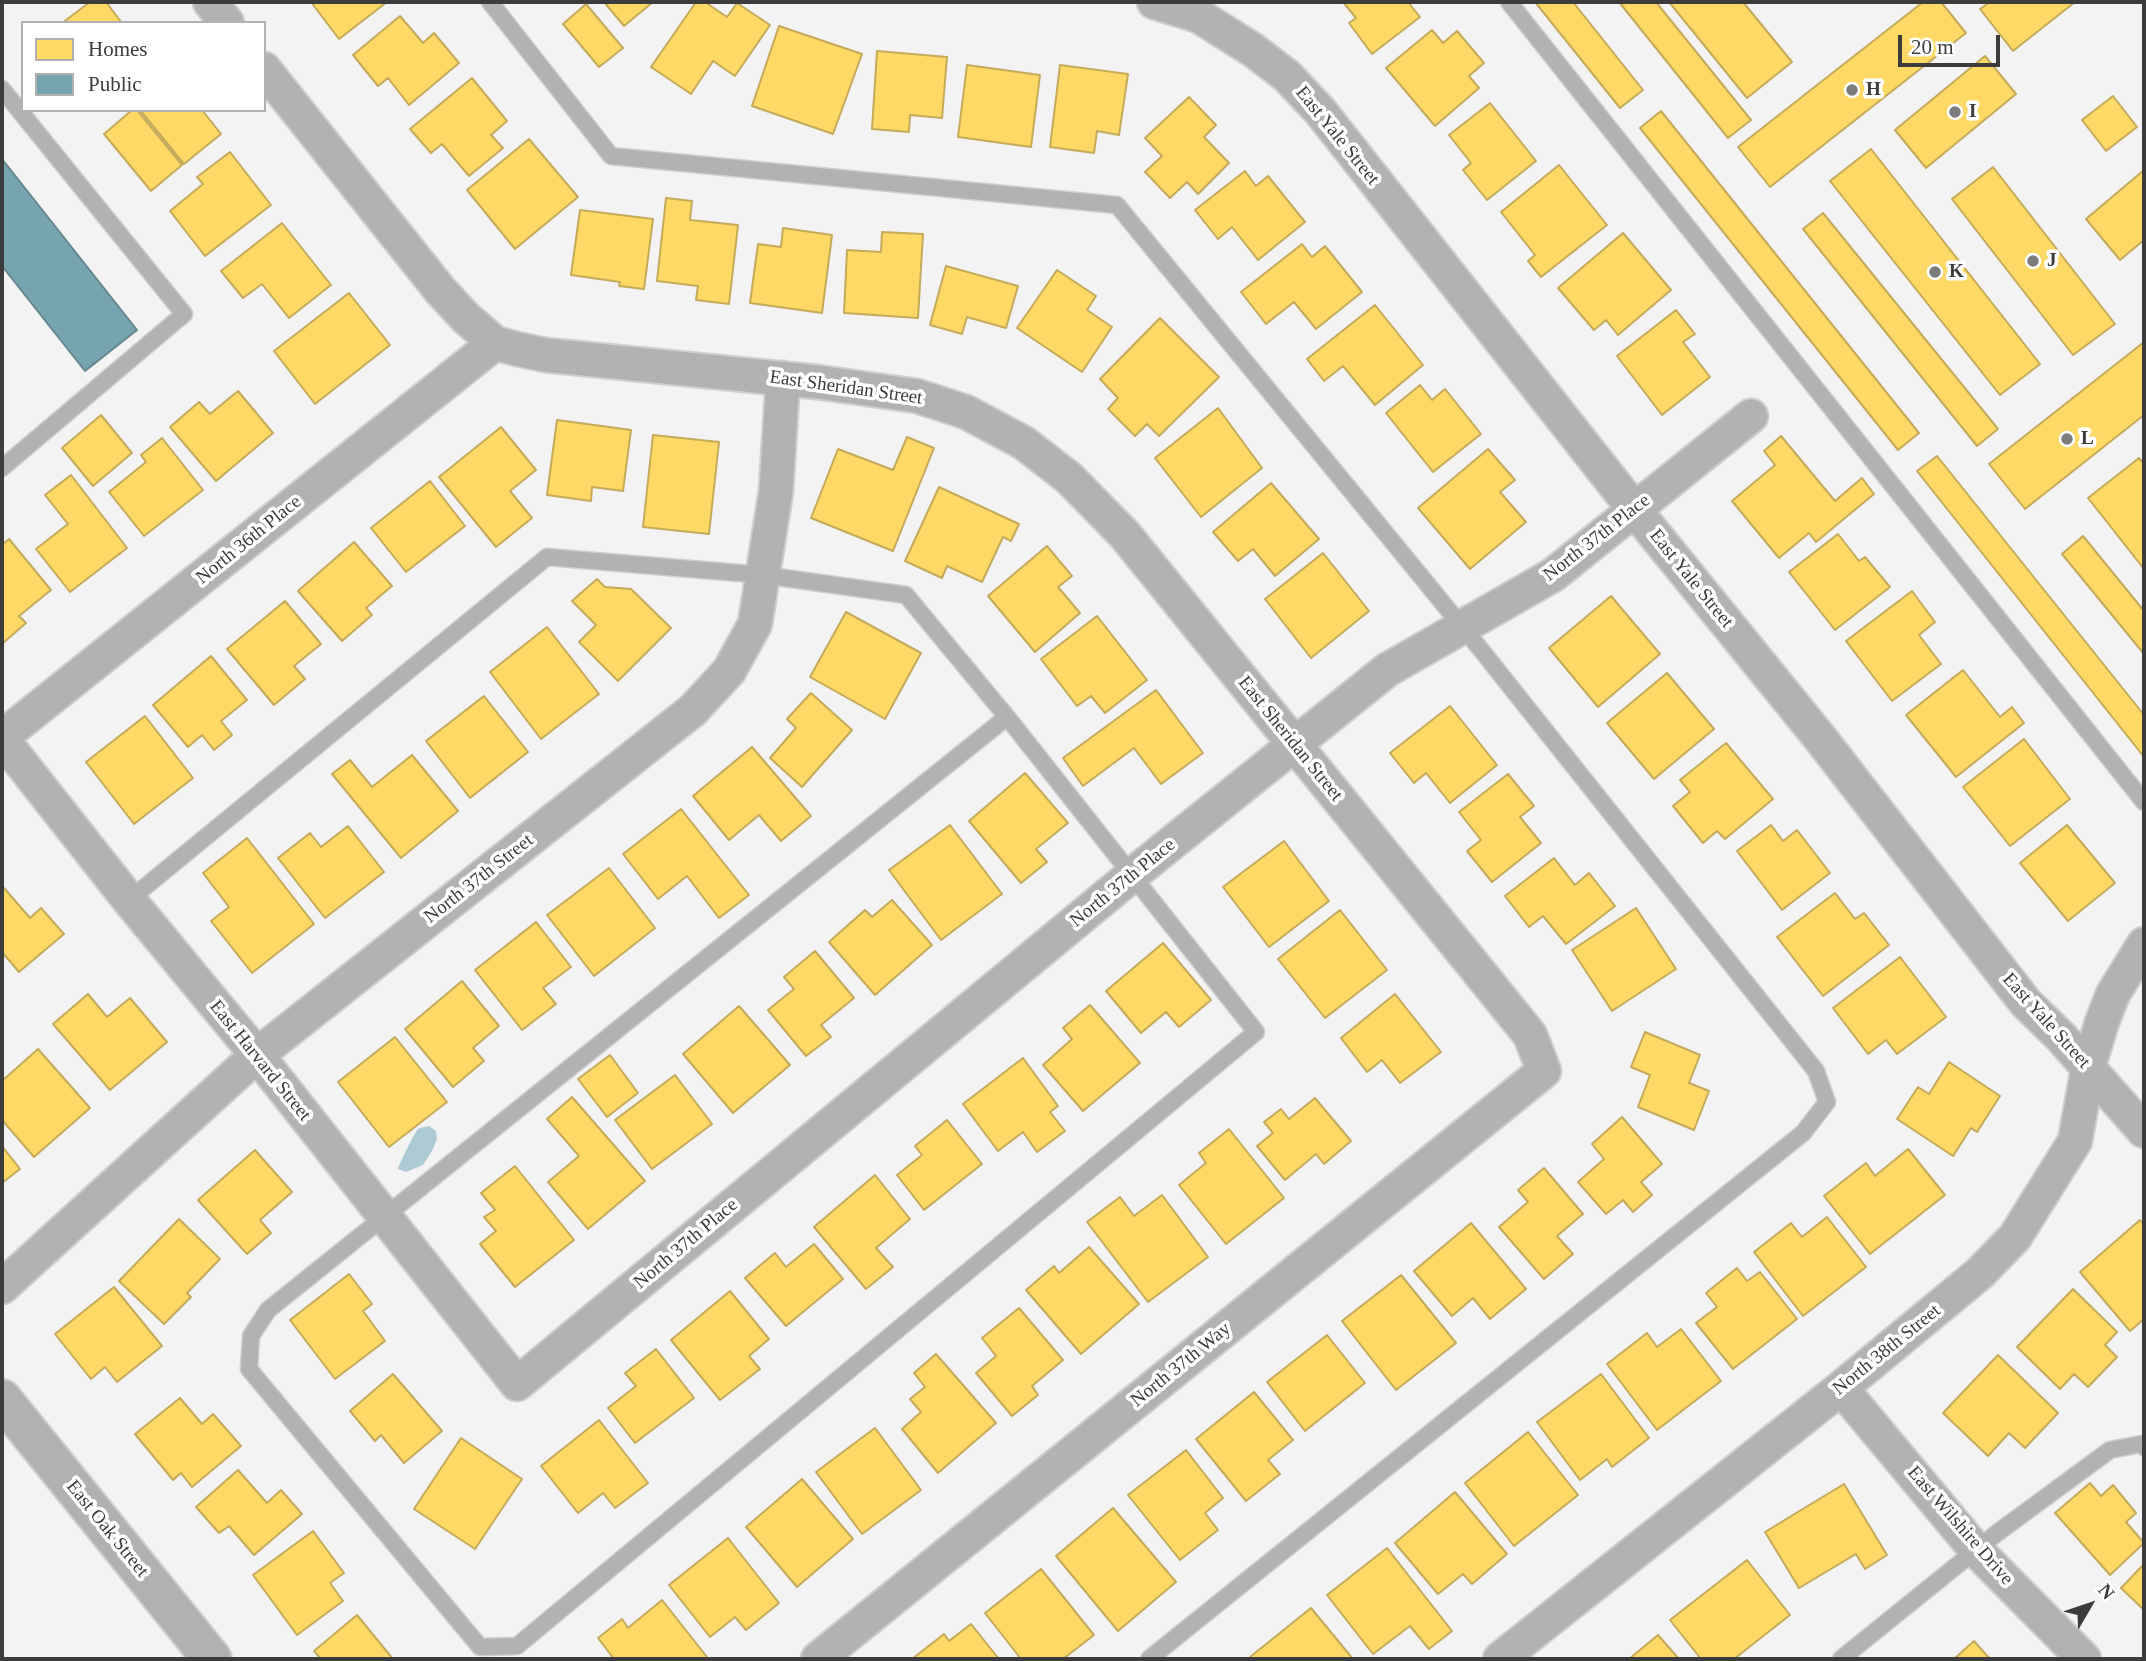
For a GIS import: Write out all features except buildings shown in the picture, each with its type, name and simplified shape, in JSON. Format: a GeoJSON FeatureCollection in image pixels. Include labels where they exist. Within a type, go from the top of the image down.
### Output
{"type":"FeatureCollection","features":[{"type":"Feature","properties":{"kind":"street"},"geometry":{"type":"LineString","coordinates":[[210,2],[225,21]]}},
{"type":"Feature","properties":{"kind":"street","name":"East Yale Street"},"geometry":{"type":"LineString","coordinates":[[1154,2],[1199,16],[1253,50],[1287,76],[1320,111],[1634,509],[1820,738],[2026,1003],[2144,1131]]}},
{"type":"Feature","properties":{"kind":"street","name":"East Sheridan Street"},"geometry":{"type":"LineString","coordinates":[[266,72],[440,290],[466,318],[495,342],[545,355],[783,378],[917,396],[966,412],[1024,443],[1069,478],[1125,535],[1530,1035],[1544,1071]]}},
{"type":"Feature","properties":{"kind":"street","name":"North 36th Place"},"geometry":{"type":"LineString","coordinates":[[2,738],[495,342]]}},
{"type":"Feature","properties":{"kind":"street","name":"North 37th Street"},"geometry":{"type":"LineString","coordinates":[[2,1287],[257,1055],[692,710],[729,671],[755,624],[776,491],[783,378]]}},
{"type":"Feature","properties":{"kind":"street","name":"North 37th Place"},"geometry":{"type":"LineString","coordinates":[[517,1384],[1132,875],[1387,670],[1553,575],[1752,416]]}},
{"type":"Feature","properties":{"kind":"street","name":"East Harvard Street"},"geometry":{"type":"LineString","coordinates":[[2,738],[129,901],[257,1055],[517,1384]]}},
{"type":"Feature","properties":{"kind":"street","name":"North 38th Street"},"geometry":{"type":"LineString","coordinates":[[1500,1659],[1841,1388],[1980,1273],[2015,1237],[2075,1141],[2077,1116],[2088,1068],[2113,994],[2144,943]]}},
{"type":"Feature","properties":{"kind":"street","name":"North 37th Way"},"geometry":{"type":"LineString","coordinates":[[818,1659],[1544,1071]]}},
{"type":"Feature","properties":{"kind":"street","name":"East Wilshire Drive"},"geometry":{"type":"LineString","coordinates":[[1841,1388],[1976,1550],[2084,1659]]}},
{"type":"Feature","properties":{"kind":"street","name":"East Oak Street"},"geometry":{"type":"LineString","coordinates":[[2,1399],[212,1659]]}},
{"type":"Feature","properties":{"kind":"lane"},"geometry":{"type":"LineString","coordinates":[[490,2],[611,156],[1117,205],[1462,626],[1816,1071],[1827,1102],[1803,1133],[1149,1659]]}},
{"type":"Feature","properties":{"kind":"lane"},"geometry":{"type":"LineString","coordinates":[[1509,2],[2144,802]]}},
{"type":"Feature","properties":{"kind":"lane"},"geometry":{"type":"LineString","coordinates":[[2,89],[184,314],[2,468]]}},
{"type":"Feature","properties":{"kind":"lane"},"geometry":{"type":"LineString","coordinates":[[129,901],[547,557],[763,575],[906,595],[1007,717],[1256,1032],[517,1646],[480,1647],[248,1369],[251,1336],[268,1311],[1007,717]]}},
{"type":"Feature","properties":{"kind":"lane"},"geometry":{"type":"LineString","coordinates":[[1841,1659],[1976,1550],[2110,1450],[2141,1444],[2144,1447]]}},
{"type":"Feature","properties":{"kind":"water"},"geometry":{"type":"Polygon","coordinates":[[[429,1126],[436,1131],[437,1139],[423,1165],[406,1172],[398,1169],[419,1128],[429,1126]]]}},
{"type":"Feature","properties":{"kind":"place","name":"H"},"geometry":{"type":"Point","coordinates":[1852,90]}},
{"type":"Feature","properties":{"kind":"place","name":"I"},"geometry":{"type":"Point","coordinates":[1955,112]}},
{"type":"Feature","properties":{"kind":"place","name":"J"},"geometry":{"type":"Point","coordinates":[2033,261]}},
{"type":"Feature","properties":{"kind":"place","name":"K"},"geometry":{"type":"Point","coordinates":[1935,272]}},
{"type":"Feature","properties":{"kind":"place","name":"L"},"geometry":{"type":"Point","coordinates":[2067,439]}}]}
